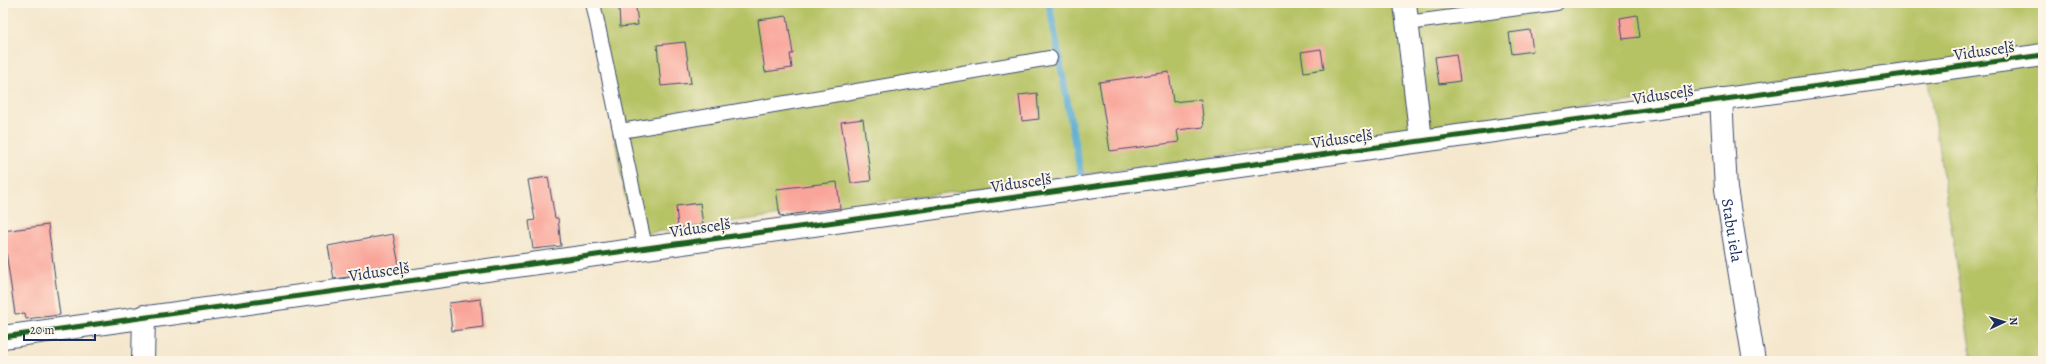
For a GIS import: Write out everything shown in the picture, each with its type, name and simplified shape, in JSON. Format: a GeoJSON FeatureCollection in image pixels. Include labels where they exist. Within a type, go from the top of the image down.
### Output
{"type":"FeatureCollection","features":[{"type":"Feature","properties":{"kind":"street"},"geometry":{"type":"LineString","coordinates":[[1406,13],[1421,140]]}},
{"type":"Feature","properties":{"kind":"street","name":"Vidusceļš"},"geometry":{"type":"LineString","coordinates":[[3,337],[144,316],[2043,55]]}},
{"type":"Feature","properties":{"kind":"street","name":"Stabu iela"},"geometry":{"type":"LineString","coordinates":[[1721,99],[1726,189],[1754,361]]}},
{"type":"Feature","properties":{"kind":"street"},"geometry":{"type":"LineString","coordinates":[[143,361],[144,316]]}},
{"type":"Feature","properties":{"kind":"lane"},"geometry":{"type":"LineString","coordinates":[[593,3],[646,247]]}},
{"type":"Feature","properties":{"kind":"lane"},"geometry":{"type":"LineString","coordinates":[[1406,13],[1557,3]]}},
{"type":"Feature","properties":{"kind":"lane"},"geometry":{"type":"LineString","coordinates":[[621,131],[1050,58]]}},
{"type":"Feature","properties":{"kind":"green space"},"geometry":{"type":"Polygon","coordinates":[[[591,3],[2043,3],[2043,361],[1972,361],[1925,62],[632,235],[591,3]]]}},
{"type":"Feature","properties":{"kind":"building"},"geometry":{"type":"Polygon","coordinates":[[[636,7],[638,25],[620,27],[619,8],[636,7]]]}},
{"type":"Feature","properties":{"kind":"building"},"geometry":{"type":"Polygon","coordinates":[[[1637,15],[1640,37],[1623,39],[1620,18],[1637,15]]]}},
{"type":"Feature","properties":{"kind":"building"},"geometry":{"type":"Polygon","coordinates":[[[787,16],[793,54],[790,54],[792,68],[765,72],[758,20],[787,16]]]}},
{"type":"Feature","properties":{"kind":"building"},"geometry":{"type":"Polygon","coordinates":[[[1530,30],[1533,51],[1512,54],[1509,33],[1530,30]]]}},
{"type":"Feature","properties":{"kind":"building"},"geometry":{"type":"Polygon","coordinates":[[[685,42],[691,83],[661,86],[657,45],[685,42]]]}},
{"type":"Feature","properties":{"kind":"building"},"geometry":{"type":"Polygon","coordinates":[[[1321,49],[1324,69],[1304,72],[1301,52],[1321,49]]]}},
{"type":"Feature","properties":{"kind":"building"},"geometry":{"type":"Polygon","coordinates":[[[1456,54],[1460,81],[1439,84],[1435,57],[1456,54]]]}},
{"type":"Feature","properties":{"kind":"building"},"geometry":{"type":"Polygon","coordinates":[[[1169,72],[1173,102],[1201,99],[1204,127],[1177,130],[1179,142],[1110,151],[1099,82],[1169,72]]]}},
{"type":"Feature","properties":{"kind":"building"},"geometry":{"type":"Polygon","coordinates":[[[1037,93],[1039,119],[1022,121],[1019,95],[1037,93]]]}},
{"type":"Feature","properties":{"kind":"building"},"geometry":{"type":"Polygon","coordinates":[[[863,119],[871,181],[851,183],[841,122],[863,119]]]}},
{"type":"Feature","properties":{"kind":"building"},"geometry":{"type":"Polygon","coordinates":[[[548,177],[555,218],[558,218],[561,246],[533,249],[529,221],[535,220],[528,180],[548,177]]]}},
{"type":"Feature","properties":{"kind":"building"},"geometry":{"type":"Polygon","coordinates":[[[837,182],[840,208],[780,216],[776,189],[837,182]]]}},
{"type":"Feature","properties":{"kind":"building"},"geometry":{"type":"Polygon","coordinates":[[[700,203],[703,225],[678,228],[676,206],[700,203]]]}},
{"type":"Feature","properties":{"kind":"building"},"geometry":{"type":"Polygon","coordinates":[[[48,225],[60,315],[26,319],[25,313],[15,314],[3,231],[48,225]]]}},
{"type":"Feature","properties":{"kind":"building"},"geometry":{"type":"Polygon","coordinates":[[[393,234],[400,270],[334,279],[328,246],[393,234]]]}},
{"type":"Feature","properties":{"kind":"building"},"geometry":{"type":"Polygon","coordinates":[[[481,299],[483,327],[452,331],[449,303],[481,299]]]}},
{"type":"Feature","properties":{"kind":"waterway"},"geometry":{"type":"LineString","coordinates":[[1049,3],[1082,181]]}},
{"type":"Feature","properties":{"kind":"cycle path"},"geometry":{"type":"LineString","coordinates":[[3,337],[2043,55]]}}]}
